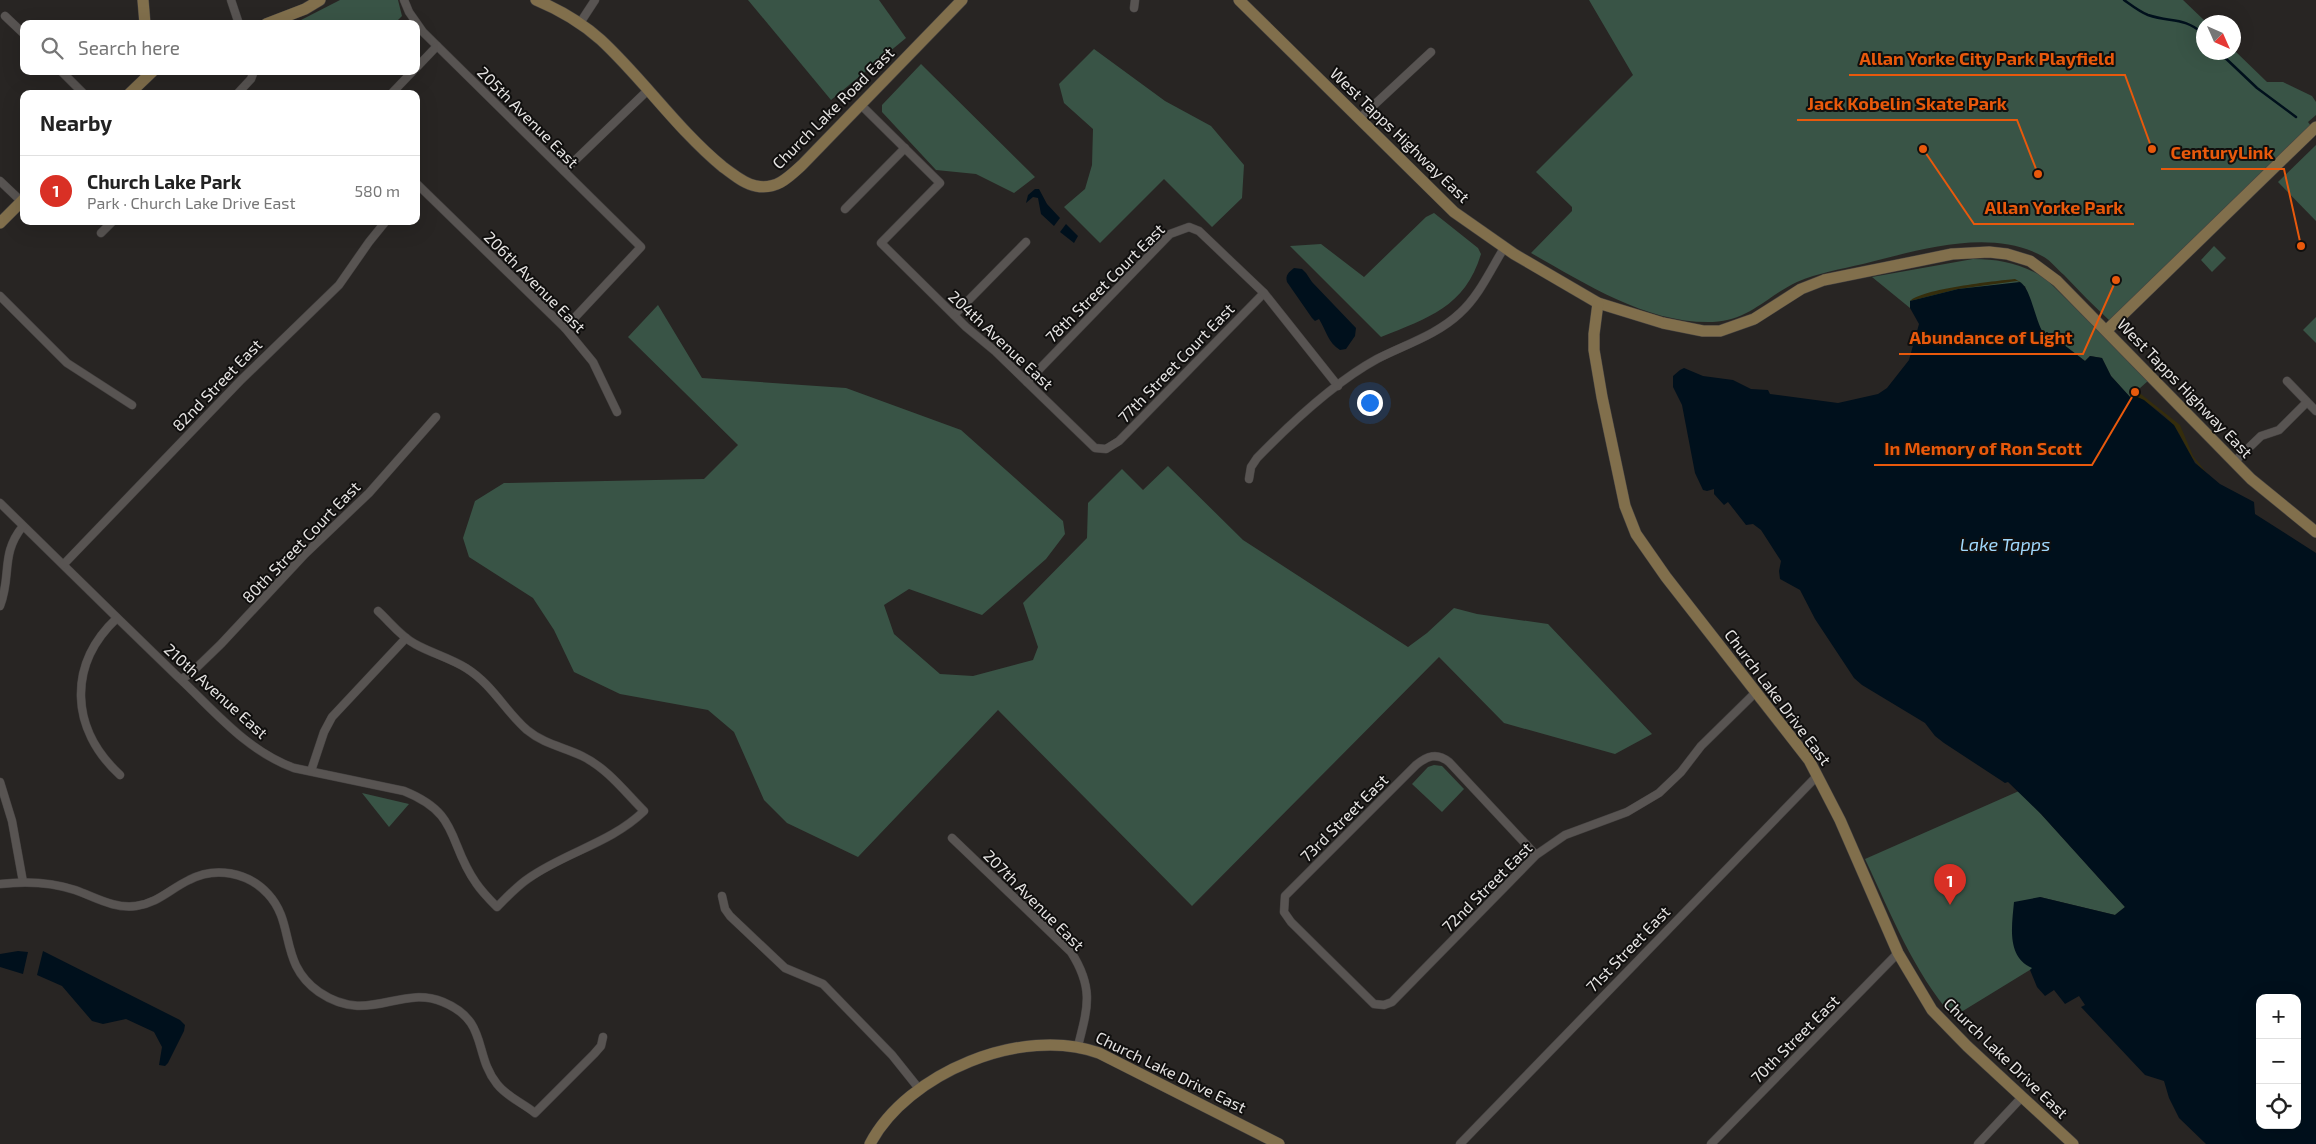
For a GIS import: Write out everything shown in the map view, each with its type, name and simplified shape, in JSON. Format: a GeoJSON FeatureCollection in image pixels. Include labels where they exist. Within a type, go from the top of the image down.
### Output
{"type":"FeatureCollection","features":[{"type":"Feature","properties":{"kind":"street"},"geometry":{"type":"LineString","coordinates":[[142,0],[144,20]]}},
{"type":"Feature","properties":{"kind":"street"},"geometry":{"type":"LineString","coordinates":[[231,0],[238,20]]}},
{"type":"Feature","properties":{"kind":"street"},"geometry":{"type":"LineString","coordinates":[[276,20],[305,9],[320,0]]}},
{"type":"Feature","properties":{"kind":"street","name":"205th Avenue East"},"geometry":{"type":"LineString","coordinates":[[404,0],[414,20]]}},
{"type":"Feature","properties":{"kind":"street","name":"Church Lake Road East"},"geometry":{"type":"LineString","coordinates":[[536,0],[580,23],[601,41],[706,153],[743,182],[758,187],[771,187],[786,180],[962,0]]}},
{"type":"Feature","properties":{"kind":"street"},"geometry":{"type":"LineString","coordinates":[[580,23],[595,0]]}},
{"type":"Feature","properties":{"kind":"street","name":"West Tapps Highway East"},"geometry":{"type":"LineString","coordinates":[[1239,0],[1360,118],[1437,197],[1504,248],[1598,303],[1663,323],[1703,331],[1720,331],[1754,320],[1791,294],[1818,282],[1952,254],[1989,252],[2020,257],[2039,266],[2107,330],[2234,462],[2276,502],[2316,532]]}},
{"type":"Feature","properties":{"kind":"street"},"geometry":{"type":"LineString","coordinates":[[5,16],[20,30]]}},
{"type":"Feature","properties":{"kind":"street","name":"205th Avenue East"},"geometry":{"type":"LineString","coordinates":[[420,27],[641,247],[565,328]]}},
{"type":"Feature","properties":{"kind":"street"},"geometry":{"type":"LineString","coordinates":[[420,64],[437,46]]}},
{"type":"Feature","properties":{"kind":"street"},"geometry":{"type":"LineString","coordinates":[[1360,118],[1431,52]]}},
{"type":"Feature","properties":{"kind":"street"},"geometry":{"type":"LineString","coordinates":[[65,75],[80,90]]}},
{"type":"Feature","properties":{"kind":"street"},"geometry":{"type":"LineString","coordinates":[[133,90],[149,75]]}},
{"type":"Feature","properties":{"kind":"street"},"geometry":{"type":"LineString","coordinates":[[240,90],[252,75]]}},
{"type":"Feature","properties":{"kind":"street"},"geometry":{"type":"LineString","coordinates":[[395,90],[409,75]]}},
{"type":"Feature","properties":{"kind":"street"},"geometry":{"type":"LineString","coordinates":[[564,171],[647,91]]}},
{"type":"Feature","properties":{"kind":"street"},"geometry":{"type":"LineString","coordinates":[[845,209],[905,148],[861,105]]}},
{"type":"Feature","properties":{"kind":"street"},"geometry":{"type":"LineString","coordinates":[[2107,330],[2316,127]]}},
{"type":"Feature","properties":{"kind":"street","name":"204th Avenue East"},"geometry":{"type":"LineString","coordinates":[[905,148],[940,184],[881,243],[1090,444],[1095,448],[1106,449]]}},
{"type":"Feature","properties":{"kind":"street"},"geometry":{"type":"LineString","coordinates":[[0,182],[20,198]]}},
{"type":"Feature","properties":{"kind":"street","name":"206th Avenue East"},"geometry":{"type":"LineString","coordinates":[[420,189],[565,328],[593,362],[617,412]]}},
{"type":"Feature","properties":{"kind":"street"},"geometry":{"type":"LineString","coordinates":[[2,216],[20,202]]}},
{"type":"Feature","properties":{"kind":"street"},"geometry":{"type":"LineString","coordinates":[[101,233],[109,225]]}},
{"type":"Feature","properties":{"kind":"street","name":"82nd Street East"},"geometry":{"type":"LineString","coordinates":[[64,564],[241,380],[339,285],[383,225]]}},
{"type":"Feature","properties":{"kind":"street","name":"78th Street Court East"},"geometry":{"type":"LineString","coordinates":[[1027,382],[1170,234],[1182,228],[1189,227],[1199,231],[1264,293]]}},
{"type":"Feature","properties":{"kind":"street"},"geometry":{"type":"LineString","coordinates":[[954,315],[1026,242]]}},
{"type":"Feature","properties":{"kind":"street"},"geometry":{"type":"LineString","coordinates":[[1249,479],[1251,467],[1256,458],[1286,428],[1338,386],[1376,360],[1436,330],[1459,314],[1476,293],[1504,248]]}},
{"type":"Feature","properties":{"kind":"street"},"geometry":{"type":"LineString","coordinates":[[1264,293],[1338,386]]}},
{"type":"Feature","properties":{"kind":"street","name":"77th Street Court East"},"geometry":{"type":"LineString","coordinates":[[1106,449],[1119,441],[1264,293]]}},
{"type":"Feature","properties":{"kind":"street"},"geometry":{"type":"LineString","coordinates":[[0,296],[68,363],[132,405]]}},
{"type":"Feature","properties":{"kind":"street","name":"Church Lake Drive East"},"geometry":{"type":"LineString","coordinates":[[1598,303],[1594,350],[1610,442],[1629,519],[1644,548],[1788,731],[1818,775],[1840,820],[1898,953],[1932,1010],[1966,1046],[2073,1144]]}},
{"type":"Feature","properties":{"kind":"street"},"geometry":{"type":"LineString","coordinates":[[2286,381],[2316,411]]}},
{"type":"Feature","properties":{"kind":"street"},"geometry":{"type":"LineString","coordinates":[[2234,462],[2261,436],[2278,430],[2307,402]]}},
{"type":"Feature","properties":{"kind":"street","name":"80th Street Court East"},"geometry":{"type":"LineString","coordinates":[[181,679],[190,674],[221,644],[305,554],[369,493],[436,417]]}},
{"type":"Feature","properties":{"kind":"street","name":"210th Avenue East"},"geometry":{"type":"LineString","coordinates":[[0,503],[248,743],[279,762],[311,771],[404,791],[429,804],[450,826],[476,884],[497,907],[528,879],[604,840],[621,830],[644,811],[598,766],[582,756],[538,738],[526,729],[480,678],[465,667],[414,644],[406,638]]}},
{"type":"Feature","properties":{"kind":"street"},"geometry":{"type":"LineString","coordinates":[[0,606],[2,575],[8,552],[12,540],[24,526]]}},
{"type":"Feature","properties":{"kind":"street"},"geometry":{"type":"LineString","coordinates":[[311,771],[324,732],[332,717],[406,638],[378,611]]}},
{"type":"Feature","properties":{"kind":"street"},"geometry":{"type":"LineString","coordinates":[[117,618],[99,637],[90,652],[85,666],[81,692],[84,717],[91,737],[102,755],[120,775]]}},
{"type":"Feature","properties":{"kind":"street","name":"72nd Street East"},"geometry":{"type":"LineString","coordinates":[[1384,1005],[1392,1002],[1536,855],[1565,835],[1627,812],[1659,793],[1681,772],[1701,746],[1756,692]]}},
{"type":"Feature","properties":{"kind":"street","name":"73rd Street East"},"geometry":{"type":"LineString","coordinates":[[1384,1005],[1374,1004],[1291,922],[1283,907],[1285,896],[1416,765],[1424,758],[1432,756],[1444,758],[1536,855]]}},
{"type":"Feature","properties":{"kind":"street","name":"71st Street East"},"geometry":{"type":"LineString","coordinates":[[1460,1144],[1818,775]]}},
{"type":"Feature","properties":{"kind":"street"},"geometry":{"type":"LineString","coordinates":[[0,782],[14,828],[22,882]]}},
{"type":"Feature","properties":{"kind":"street","name":"207th Avenue East"},"geometry":{"type":"LineString","coordinates":[[952,838],[1071,952],[1087,986],[1088,995],[1078,1046]]}},
{"type":"Feature","properties":{"kind":"street"},"geometry":{"type":"LineString","coordinates":[[0,884],[22,882],[50,884],[72,889],[113,905],[133,907],[155,902],[197,876],[220,872],[240,876],[260,886],[276,904],[284,922],[287,943],[294,963],[308,982],[318,991],[338,1002],[357,1006],[380,1005],[401,999],[419,997],[436,1000],[452,1007],[473,1027],[482,1046],[487,1067],[497,1084],[510,1097],[535,1113],[594,1054],[600,1046],[603,1037]]}},
{"type":"Feature","properties":{"kind":"street"},"geometry":{"type":"LineString","coordinates":[[722,896],[725,908],[730,916],[785,968],[823,984],[892,1055],[920,1090]]}},
{"type":"Feature","properties":{"kind":"street","name":"70th Street East"},"geometry":{"type":"LineString","coordinates":[[1711,1144],[1898,953]]}},
{"type":"Feature","properties":{"kind":"street","name":"Church Lake Drive East"},"geometry":{"type":"LineString","coordinates":[[870,1144],[883,1123],[920,1090],[958,1068],[999,1051],[1052,1043],[1078,1046],[1099,1053],[1279,1144]]}},
{"type":"Feature","properties":{"kind":"street"},"geometry":{"type":"LineString","coordinates":[[1978,1144],[2022,1097]]}},
{"type":"Feature","properties":{"kind":"green space"},"geometry":{"type":"Polygon","coordinates":[[[340,0],[398,0],[402,16],[398,20],[301,20],[340,0]]]}},
{"type":"Feature","properties":{"kind":"green space"},"geometry":{"type":"Polygon","coordinates":[[[748,0],[879,0],[906,38],[831,100],[748,0]]]}},
{"type":"Feature","properties":{"kind":"green space"},"geometry":{"type":"Polygon","coordinates":[[[1589,0],[2183,0],[2199,15],[2196,15],[2196,60],[2241,60],[2241,57],[2267,82],[2283,82],[2312,96],[2316,102],[2316,115],[2308,122],[2311,126],[2110,321],[2044,257],[2023,248],[2001,243],[1978,242],[1931,248],[1821,274],[1797,282],[1738,317],[1713,322],[1688,321],[1664,316],[1618,300],[1531,253],[1572,211],[1572,207],[1536,172],[1633,75],[1589,0]]]}},
{"type":"Feature","properties":{"kind":"green space"},"geometry":{"type":"Polygon","coordinates":[[[1094,49],[1165,101],[1211,126],[1244,165],[1242,198],[1212,227],[1164,179],[1100,243],[1064,207],[1085,189],[1092,165],[1093,129],[1064,103],[1059,84],[1094,49]]]}},
{"type":"Feature","properties":{"kind":"green space"},"geometry":{"type":"Polygon","coordinates":[[[921,64],[1035,177],[1014,193],[976,174],[936,170],[882,112],[882,105],[921,64]]]}},
{"type":"Feature","properties":{"kind":"green space"},"geometry":{"type":"Polygon","coordinates":[[[2316,145],[2316,221],[2278,182],[2316,145]]]}},
{"type":"Feature","properties":{"kind":"green space"},"geometry":{"type":"Polygon","coordinates":[[[1434,213],[1478,248],[1481,254],[1474,272],[1455,299],[1443,308],[1381,337],[1290,246],[1321,244],[1364,277],[1426,217],[1434,213]]]}},
{"type":"Feature","properties":{"kind":"green space"},"geometry":{"type":"Polygon","coordinates":[[[2214,246],[2226,258],[2212,272],[2201,260],[2214,246]]]}},
{"type":"Feature","properties":{"kind":"green space"},"geometry":{"type":"Polygon","coordinates":[[[1973,259],[2010,263],[2028,269],[2045,278],[2149,380],[2130,397],[2111,376],[2102,358],[2090,356],[2085,361],[2047,332],[2044,334],[2036,322],[2025,286],[1910,301],[1910,308],[1872,277],[1973,259]]]}},
{"type":"Feature","properties":{"kind":"green space"},"geometry":{"type":"Polygon","coordinates":[[[658,305],[702,378],[846,388],[961,430],[1063,521],[1065,534],[1046,559],[982,615],[909,589],[884,605],[894,634],[940,674],[973,676],[1033,660],[1038,647],[1023,603],[1087,538],[1088,503],[1122,469],[1143,490],[1168,466],[1243,540],[1408,647],[1427,633],[1454,608],[1477,614],[1548,624],[1652,734],[1615,754],[1504,723],[1439,657],[1192,906],[998,710],[858,857],[787,823],[764,800],[734,732],[708,710],[620,694],[574,672],[554,630],[533,598],[469,557],[463,538],[475,501],[504,483],[704,479],[738,445],[628,337],[658,305]]]}},
{"type":"Feature","properties":{"kind":"green space"},"geometry":{"type":"Polygon","coordinates":[[[2316,317],[2316,343],[2303,330],[2316,317]]]}},
{"type":"Feature","properties":{"kind":"green space"},"geometry":{"type":"Polygon","coordinates":[[[1434,765],[1442,766],[1464,789],[1442,812],[1412,784],[1428,767],[1434,765]]]}},
{"type":"Feature","properties":{"kind":"green space"},"geometry":{"type":"Polygon","coordinates":[[[2019,791],[2125,907],[2115,915],[2040,897],[2033,968],[1953,1017],[1926,981],[1914,961],[1865,859],[2019,791]]]}},
{"type":"Feature","properties":{"kind":"green space"},"geometry":{"type":"Polygon","coordinates":[[[362,793],[409,804],[389,827],[362,793]]]}},
{"type":"Feature","properties":{"kind":"sand"},"geometry":{"type":"Polygon","coordinates":[[[2015,279],[2022,283],[2017,281],[1958,289],[1910,301],[1943,289],[2015,279]]]}},
{"type":"Feature","properties":{"kind":"sand"},"geometry":{"type":"Polygon","coordinates":[[[2137,391],[2180,425],[2193,456],[2206,472],[2191,455],[2179,433],[2166,417],[2133,395],[2137,391]]]}},
{"type":"Feature","properties":{"kind":"water"},"geometry":{"type":"Polygon","coordinates":[[[1035,189],[1039,189],[1047,204],[1060,218],[1054,226],[1041,214],[1038,198],[1033,197],[1026,203],[1028,195],[1035,189]]]}},
{"type":"Feature","properties":{"kind":"water"},"geometry":{"type":"Polygon","coordinates":[[[1066,224],[1078,236],[1074,243],[1060,232],[1066,224]]]}},
{"type":"Feature","properties":{"kind":"water"},"geometry":{"type":"Polygon","coordinates":[[[1294,268],[1302,269],[1356,328],[1355,336],[1346,349],[1340,350],[1333,344],[1319,319],[1315,321],[1312,318],[1287,282],[1289,272],[1294,268]]]}},
{"type":"Feature","properties":{"kind":"water","name":"Lake Tapps"},"geometry":{"type":"Polygon","coordinates":[[[2020,282],[2027,291],[2044,334],[2047,332],[2085,361],[2090,356],[2102,358],[2111,376],[2130,397],[2133,395],[2144,400],[2174,425],[2195,463],[2220,484],[2254,502],[2255,514],[2316,553],[2316,1144],[2206,1144],[2179,1118],[2169,1098],[2164,1081],[2145,1075],[2081,1007],[2085,1005],[2079,996],[2065,1004],[2054,990],[2045,996],[2037,987],[2030,970],[2032,968],[2024,963],[2014,948],[2012,930],[2014,902],[2040,897],[2115,915],[2125,907],[2041,814],[2008,782],[2005,783],[1944,743],[1935,736],[1925,723],[1862,685],[1854,678],[1815,619],[1800,590],[1780,579],[1781,561],[1761,530],[1753,524],[1746,525],[1728,502],[1724,505],[1714,494],[1714,489],[1703,490],[1695,473],[1682,405],[1673,387],[1673,376],[1684,368],[1703,376],[1733,380],[1751,389],[1768,390],[1770,394],[1838,403],[1878,394],[1887,388],[1909,360],[1919,324],[1910,308],[1910,301],[1958,289],[2020,282]]]}},
{"type":"Feature","properties":{"kind":"water"},"geometry":{"type":"Polygon","coordinates":[[[18,951],[28,952],[23,974],[0,967],[0,954],[18,951]]]}},
{"type":"Feature","properties":{"kind":"water"},"geometry":{"type":"Polygon","coordinates":[[[43,951],[180,1020],[185,1025],[184,1031],[168,1063],[165,1066],[159,1065],[162,1047],[154,1032],[126,1019],[103,1024],[92,1021],[62,986],[37,975],[43,951]]]}},
{"type":"Feature","properties":{"kind":"waterway"},"geometry":{"type":"LineString","coordinates":[[2124,0],[2148,15],[2183,22],[2196,28]]}},
{"type":"Feature","properties":{"kind":"waterway"},"geometry":{"type":"LineString","coordinates":[[2227,60],[2257,88],[2296,117]]}},
{"type":"Feature","properties":{"kind":"place","name":"Allan Yorke Park"},"geometry":{"type":"Point","coordinates":[1923,149]}},
{"type":"Feature","properties":{"kind":"place","name":"Allan Yorke City Park Playfield"},"geometry":{"type":"Point","coordinates":[2152,149]}},
{"type":"Feature","properties":{"kind":"place","name":"Jack Kobelin Skate Park"},"geometry":{"type":"Point","coordinates":[2038,174]}},
{"type":"Feature","properties":{"kind":"place","name":"CenturyLink"},"geometry":{"type":"Point","coordinates":[2301,246]}},
{"type":"Feature","properties":{"kind":"place","name":"Abundance of Light"},"geometry":{"type":"Point","coordinates":[2116,280]}},
{"type":"Feature","properties":{"kind":"place","name":"In Memory of Ron Scott"},"geometry":{"type":"Point","coordinates":[2135,392]}},
{"type":"Feature","properties":{"kind":"place","name":"Church Lake Park"},"geometry":{"type":"Point","coordinates":[1950,905]}}]}
